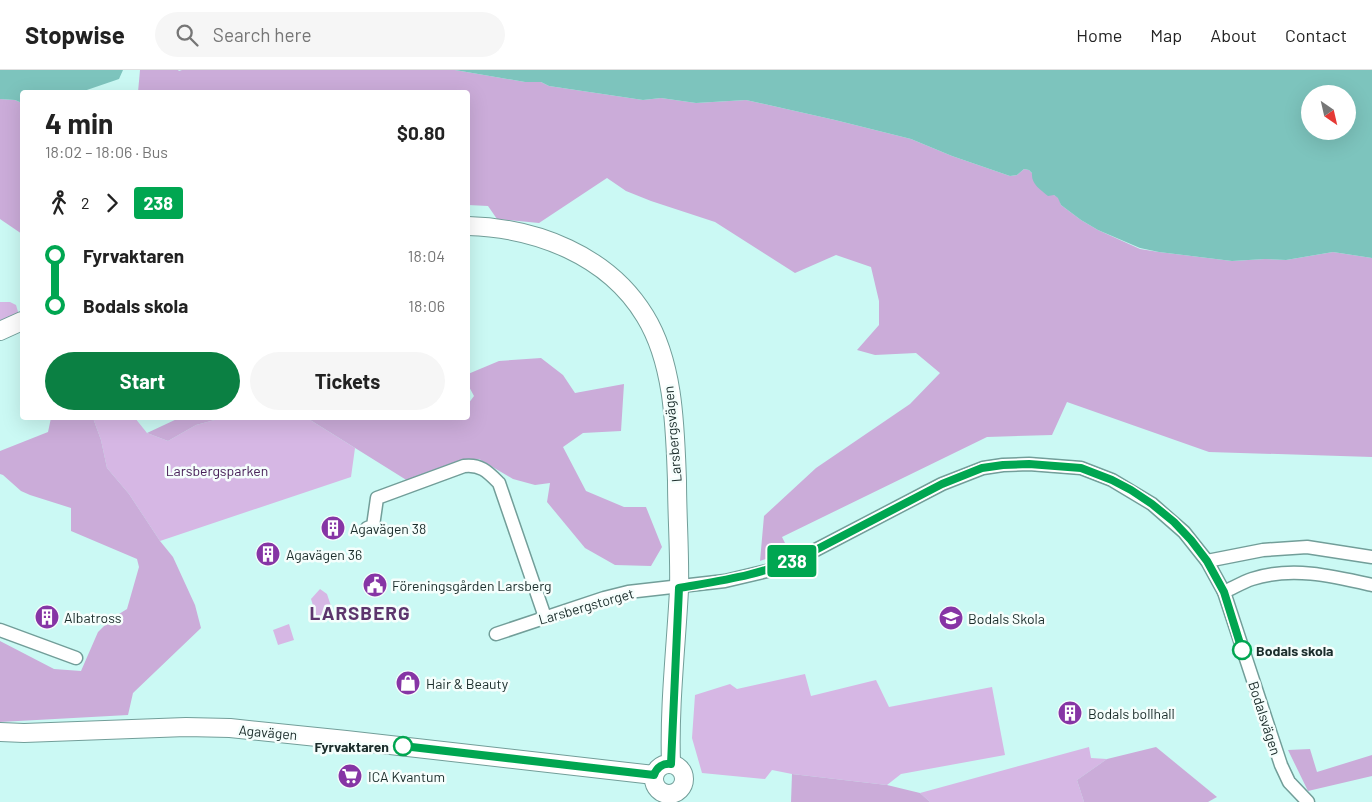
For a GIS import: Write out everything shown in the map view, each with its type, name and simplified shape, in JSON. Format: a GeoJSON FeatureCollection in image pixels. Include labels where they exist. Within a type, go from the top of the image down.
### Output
{"type":"FeatureCollection","features":[{"type":"Feature","properties":{"kind":"street","name":"Larsbergsvägen"},"geometry":{"type":"LineString","coordinates":[[470,226],[512,230],[537,236],[581,255],[599,266],[622,286],[645,316],[660,347],[671,396],[676,449],[679,588],[671,764]]}},
{"type":"Feature","properties":{"kind":"street"},"geometry":{"type":"LineString","coordinates":[[0,331],[20,322]]}},
{"type":"Feature","properties":{"kind":"street","name":"Bodalsvägen"},"geometry":{"type":"LineString","coordinates":[[679,588],[732,579],[783,565],[804,556],[942,484],[982,468],[1029,464],[1081,468],[1112,480],[1152,504],[1174,522],[1207,561],[1224,592],[1281,765],[1289,782],[1308,802]]}},
{"type":"Feature","properties":{"kind":"street"},"geometry":{"type":"LineString","coordinates":[[368,528],[373,526],[377,498],[464,466],[473,465],[486,471],[499,483],[545,618]]}},
{"type":"Feature","properties":{"kind":"street"},"geometry":{"type":"LineString","coordinates":[[1207,561],[1263,550],[1307,547],[1372,557]]}},
{"type":"Feature","properties":{"kind":"street"},"geometry":{"type":"LineString","coordinates":[[1224,592],[1252,579],[1300,573],[1337,577],[1372,585]]}},
{"type":"Feature","properties":{"kind":"street","name":"Larsbergstorget"},"geometry":{"type":"LineString","coordinates":[[496,634],[604,598],[628,592],[679,588]]}},
{"type":"Feature","properties":{"kind":"street"},"geometry":{"type":"LineString","coordinates":[[0,630],[76,658]]}},
{"type":"Feature","properties":{"kind":"street","name":"Agavägen"},"geometry":{"type":"LineString","coordinates":[[0,732],[24,733],[186,727],[230,728],[654,775]]}},
{"type":"Feature","properties":{"kind":"street"},"geometry":{"type":"LineString","coordinates":[[671,764],[676,765],[681,770],[684,781],[678,791],[666,798],[656,788],[654,775],[656,770],[662,765],[671,764]]}},
{"type":"Feature","properties":{"kind":"green space"},"geometry":{"type":"Polygon","coordinates":[[[0,302],[10,302],[16,305],[19,315],[0,325],[0,302]]]}},
{"type":"Feature","properties":{"kind":"green space","name":"Larsbergsparken"},"geometry":{"type":"Polygon","coordinates":[[[94,420],[137,420],[147,433],[168,441],[196,425],[215,420],[310,420],[355,448],[351,477],[160,541],[129,494],[107,468],[101,440],[94,420]]]}},
{"type":"Feature","properties":{"kind":"green space"},"geometry":{"type":"Polygon","coordinates":[[[320,589],[327,594],[333,612],[317,618],[311,599],[320,589]]]}},
{"type":"Feature","properties":{"kind":"green space"},"geometry":{"type":"Polygon","coordinates":[[[289,624],[294,640],[278,645],[273,630],[289,624]]]}},
{"type":"Feature","properties":{"kind":"green space"},"geometry":{"type":"Polygon","coordinates":[[[805,674],[811,696],[876,680],[889,707],[992,687],[1005,755],[901,774],[887,785],[772,770],[765,779],[702,773],[692,738],[695,695],[730,684],[737,689],[805,674]]]}},
{"type":"Feature","properties":{"kind":"green space"},"geometry":{"type":"Polygon","coordinates":[[[1089,747],[1091,758],[1107,759],[1077,780],[1084,802],[930,802],[920,793],[1089,747]]]}},
{"type":"Feature","properties":{"kind":"shaded area"},"geometry":{"type":"Polygon","coordinates":[[[140,70],[455,70],[525,82],[541,82],[549,86],[643,100],[661,98],[696,103],[746,100],[911,139],[952,156],[1010,176],[1017,175],[1024,169],[1029,170],[1059,198],[1061,205],[1081,220],[1140,249],[1232,261],[1286,260],[1333,252],[1372,258],[1372,457],[1209,452],[1067,402],[1052,435],[987,437],[782,537],[789,551],[760,561],[764,516],[816,468],[910,404],[940,373],[916,353],[875,355],[857,350],[879,325],[879,301],[871,267],[836,255],[795,273],[715,222],[626,191],[607,178],[539,223],[497,219],[488,206],[470,205],[470,90],[138,90],[140,70]]]}},
{"type":"Feature","properties":{"kind":"shaded area"},"geometry":{"type":"Polygon","coordinates":[[[0,99],[20,102],[20,233],[0,219],[0,99]]]}},
{"type":"Feature","properties":{"kind":"shaded area"},"geometry":{"type":"Polygon","coordinates":[[[541,358],[563,375],[575,393],[624,384],[621,431],[583,433],[563,447],[586,491],[624,507],[646,507],[662,547],[651,566],[615,565],[585,548],[547,502],[550,483],[535,485],[513,479],[479,459],[463,460],[408,481],[310,420],[470,420],[470,401],[474,396],[470,389],[470,373],[499,361],[541,358]]]}},
{"type":"Feature","properties":{"kind":"shaded area"},"geometry":{"type":"Polygon","coordinates":[[[51,420],[94,420],[101,440],[107,468],[129,494],[173,557],[195,605],[201,628],[133,693],[128,715],[0,722],[0,641],[54,669],[81,671],[98,632],[111,619],[127,609],[139,567],[137,559],[71,531],[71,508],[21,491],[0,474],[0,451],[48,432],[51,420]]]}},
{"type":"Feature","properties":{"kind":"shaded area"},"geometry":{"type":"Polygon","coordinates":[[[175,420],[215,420],[196,425],[168,441],[147,433],[175,420]]]}},
{"type":"Feature","properties":{"kind":"shaded area"},"geometry":{"type":"Polygon","coordinates":[[[1156,747],[1217,797],[1208,802],[1084,802],[1077,780],[1107,759],[1156,747]]]}},
{"type":"Feature","properties":{"kind":"shaded area"},"geometry":{"type":"Polygon","coordinates":[[[1310,749],[1317,772],[1372,755],[1372,776],[1308,791],[1288,750],[1310,749]]]}},
{"type":"Feature","properties":{"kind":"shaded area"},"geometry":{"type":"Polygon","coordinates":[[[792,774],[887,785],[920,793],[930,802],[791,802],[792,774]]]}},
{"type":"Feature","properties":{"kind":"water"},"geometry":{"type":"Polygon","coordinates":[[[0,70],[123,70],[119,79],[87,90],[20,90],[20,102],[0,99],[0,70]]]}},
{"type":"Feature","properties":{"kind":"water"},"geometry":{"type":"Polygon","coordinates":[[[455,70],[1372,70],[1372,258],[1333,252],[1286,260],[1232,261],[1140,248],[1098,230],[1081,220],[1061,205],[1058,198],[1054,195],[1048,196],[1039,189],[1029,170],[1024,169],[1017,175],[1010,176],[952,156],[911,139],[746,100],[696,103],[661,98],[643,100],[549,86],[541,82],[525,82],[455,70]]]}},
{"type":"Feature","properties":{"kind":"bus line","name":"238"},"geometry":{"type":"LineString","coordinates":[[403,746],[654,775],[656,770],[662,765],[671,764],[679,588],[725,581],[783,565],[804,556],[942,484],[982,468],[1003,465],[1029,464],[1081,468],[1112,480],[1152,504],[1184,532],[1207,561],[1224,592],[1242,650]]}},
{"type":"Feature","properties":{"kind":"place","name":"Agavägen 38"},"geometry":{"type":"Point","coordinates":[333,528]}},
{"type":"Feature","properties":{"kind":"place","name":"Agavägen 36"},"geometry":{"type":"Point","coordinates":[268,554]}},
{"type":"Feature","properties":{"kind":"place","name":"Föreningsgården Larsberg"},"geometry":{"type":"Point","coordinates":[375,585]}},
{"type":"Feature","properties":{"kind":"place","name":"Albatross"},"geometry":{"type":"Point","coordinates":[47,617]}},
{"type":"Feature","properties":{"kind":"place","name":"Bodals Skola"},"geometry":{"type":"Point","coordinates":[951,618]}},
{"type":"Feature","properties":{"kind":"place","name":"Bodals skola"},"geometry":{"type":"Point","coordinates":[1242,650]}},
{"type":"Feature","properties":{"kind":"place","name":"Hair & Beauty"},"geometry":{"type":"Point","coordinates":[408,683]}},
{"type":"Feature","properties":{"kind":"place","name":"Bodals bollhall"},"geometry":{"type":"Point","coordinates":[1070,713]}},
{"type":"Feature","properties":{"kind":"place","name":"Fyrvaktaren"},"geometry":{"type":"Point","coordinates":[403,746]}},
{"type":"Feature","properties":{"kind":"place","name":"ICA Kvantum"},"geometry":{"type":"Point","coordinates":[350,776]}},
{"type":"Feature","properties":{"kind":"district","name":"LARSBERG"},"geometry":{"type":"Point","coordinates":[360,612]}}]}
